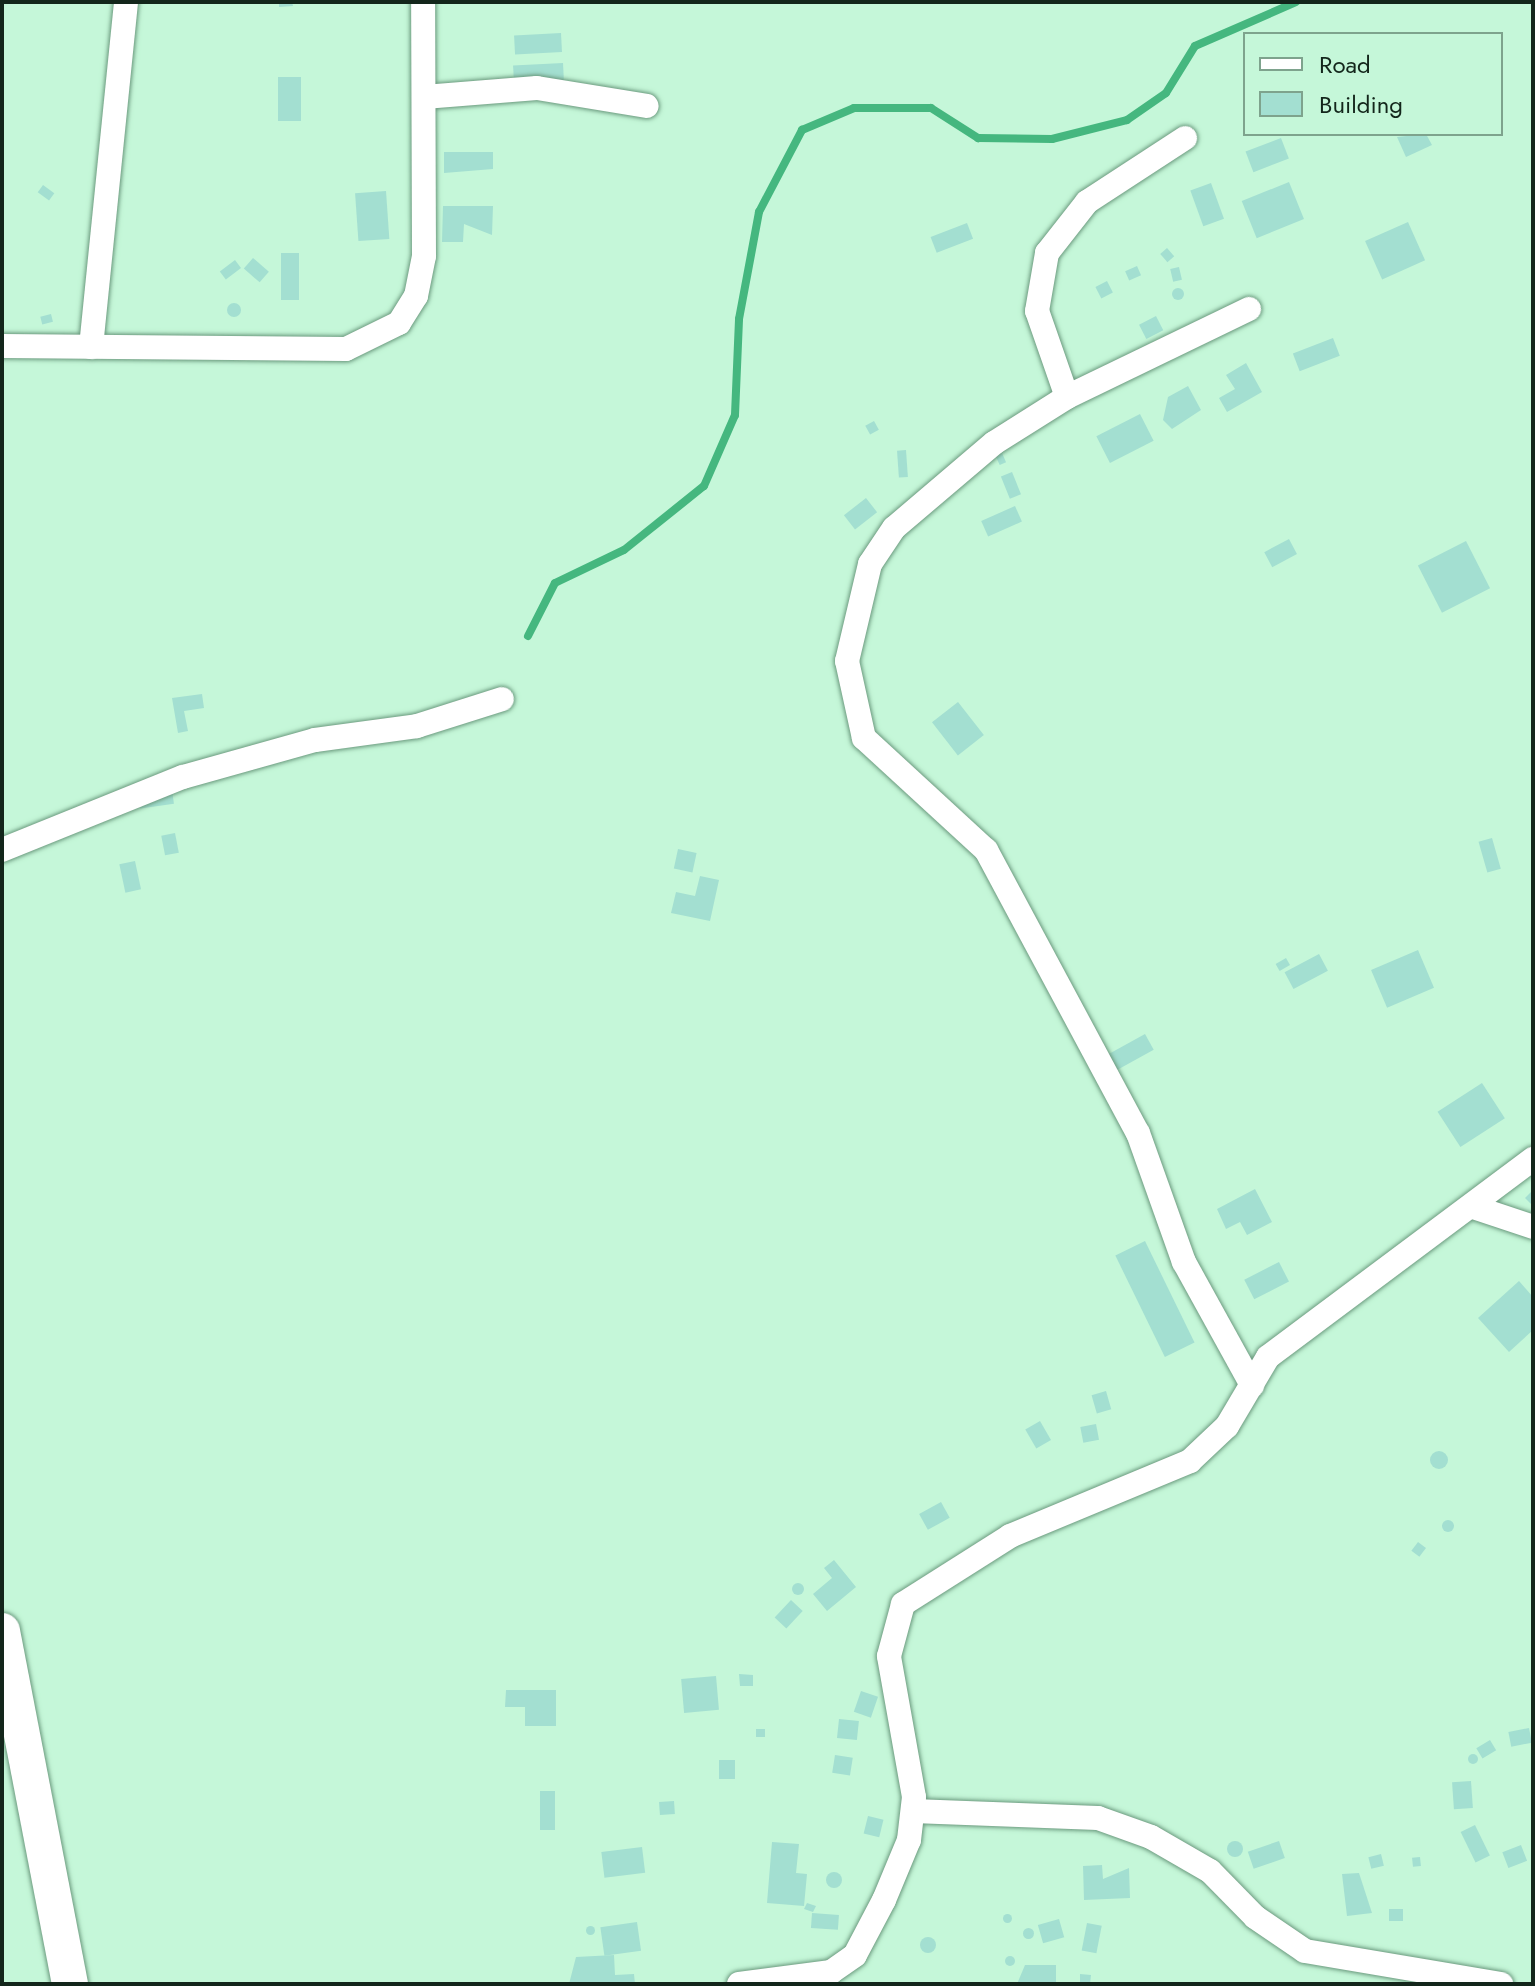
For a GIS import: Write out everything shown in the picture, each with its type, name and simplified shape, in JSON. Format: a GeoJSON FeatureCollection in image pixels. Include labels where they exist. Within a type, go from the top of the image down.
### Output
{"type":"FeatureCollection","features":[{"type":"Feature","properties":{"kind":"highway"},"geometry":{"type":"LineString","coordinates":[[2,1631],[70,1984]]}},
{"type":"Feature","properties":{"kind":"street"},"geometry":{"type":"LineString","coordinates":[[91,347],[126,2]]}},
{"type":"Feature","properties":{"kind":"street"},"geometry":{"type":"LineString","coordinates":[[2,346],[346,349],[382,337],[416,296],[424,256],[423,2]]}},
{"type":"Feature","properties":{"kind":"street"},"geometry":{"type":"LineString","coordinates":[[424,97],[537,88],[647,106]]}},
{"type":"Feature","properties":{"kind":"street"},"geometry":{"type":"LineString","coordinates":[[1067,397],[1037,311],[1047,253],[1087,202],[1185,138]]}},
{"type":"Feature","properties":{"kind":"street"},"geometry":{"type":"LineString","coordinates":[[1249,309],[1067,397],[994,443],[894,528],[870,564],[857,607],[847,661],[852,707],[864,738],[986,850],[1138,1133],[1184,1262],[1252,1385]]}},
{"type":"Feature","properties":{"kind":"street"},"geometry":{"type":"LineString","coordinates":[[2,850],[183,777],[315,740],[417,726],[502,699]]}},
{"type":"Feature","properties":{"kind":"street"},"geometry":{"type":"LineString","coordinates":[[739,1984],[831,1972],[855,1955],[909,1840],[913,1811],[889,1656],[903,1604],[1010,1536],[1190,1461],[1216,1440],[1268,1357],[1303,1328],[1473,1207],[1533,1159]]}},
{"type":"Feature","properties":{"kind":"street"},"geometry":{"type":"LineString","coordinates":[[1473,1207],[1533,1227]]}},
{"type":"Feature","properties":{"kind":"street"},"geometry":{"type":"LineString","coordinates":[[913,1811],[1098,1818],[1151,1837],[1210,1871],[1255,1917],[1305,1951],[1501,1984]]}},
{"type":"Feature","properties":{"kind":"building"},"geometry":{"type":"Polygon","coordinates":[[[279,2],[292,2],[293,6],[279,7],[279,2]]]}},
{"type":"Feature","properties":{"kind":"building"},"geometry":{"type":"Polygon","coordinates":[[[561,33],[562,52],[515,54],[514,35],[561,33]]]}},
{"type":"Feature","properties":{"kind":"building"},"geometry":{"type":"Polygon","coordinates":[[[563,63],[564,83],[514,86],[513,66],[563,63]]]}},
{"type":"Feature","properties":{"kind":"building"},"geometry":{"type":"Polygon","coordinates":[[[278,77],[301,77],[301,121],[278,121],[278,77]]]}},
{"type":"Feature","properties":{"kind":"building"},"geometry":{"type":"Polygon","coordinates":[[[1427,136],[1432,145],[1406,157],[1397,137],[1427,136]]]}},
{"type":"Feature","properties":{"kind":"building"},"geometry":{"type":"Polygon","coordinates":[[[1281,138],[1289,159],[1253,172],[1246,152],[1281,138]]]}},
{"type":"Feature","properties":{"kind":"building"},"geometry":{"type":"Polygon","coordinates":[[[444,152],[493,152],[493,169],[444,173],[444,152]]]}},
{"type":"Feature","properties":{"kind":"building"},"geometry":{"type":"Polygon","coordinates":[[[1289,182],[1304,219],[1257,238],[1242,201],[1289,182]]]}},
{"type":"Feature","properties":{"kind":"building"},"geometry":{"type":"Polygon","coordinates":[[[1211,183],[1224,219],[1203,226],[1190,191],[1211,183]]]}},
{"type":"Feature","properties":{"kind":"building"},"geometry":{"type":"Polygon","coordinates":[[[43,185],[54,193],[49,201],[38,192],[43,185]]]}},
{"type":"Feature","properties":{"kind":"building"},"geometry":{"type":"Polygon","coordinates":[[[386,191],[389,239],[358,241],[355,193],[386,191]]]}},
{"type":"Feature","properties":{"kind":"building"},"geometry":{"type":"Polygon","coordinates":[[[443,206],[493,206],[492,235],[464,224],[463,242],[442,242],[443,206]]]}},
{"type":"Feature","properties":{"kind":"building"},"geometry":{"type":"Polygon","coordinates":[[[1408,222],[1425,260],[1382,279],[1365,241],[1408,222]]]}},
{"type":"Feature","properties":{"kind":"building"},"geometry":{"type":"Polygon","coordinates":[[[967,223],[973,239],[937,253],[931,237],[967,223]]]}},
{"type":"Feature","properties":{"kind":"building"},"geometry":{"type":"Polygon","coordinates":[[[1167,248],[1174,256],[1167,262],[1160,254],[1167,248]]]}},
{"type":"Feature","properties":{"kind":"building"},"geometry":{"type":"Polygon","coordinates":[[[281,253],[299,253],[299,300],[281,300],[281,253]]]}},
{"type":"Feature","properties":{"kind":"building"},"geometry":{"type":"Polygon","coordinates":[[[253,258],[269,272],[260,282],[244,269],[253,258]]]}},
{"type":"Feature","properties":{"kind":"building"},"geometry":{"type":"Polygon","coordinates":[[[235,260],[241,268],[226,279],[220,271],[235,260]]]}},
{"type":"Feature","properties":{"kind":"building"},"geometry":{"type":"Polygon","coordinates":[[[1137,266],[1141,275],[1129,280],[1125,271],[1137,266]]]}},
{"type":"Feature","properties":{"kind":"building"},"geometry":{"type":"Polygon","coordinates":[[[1179,267],[1182,280],[1173,282],[1170,269],[1179,267]]]}},
{"type":"Feature","properties":{"kind":"building"},"geometry":{"type":"Polygon","coordinates":[[[1107,281],[1113,293],[1101,298],[1095,287],[1107,281]]]}},
{"type":"Feature","properties":{"kind":"building"},"geometry":{"type":"Polygon","coordinates":[[[1178,288],[1184,294],[1178,300],[1172,294],[1178,288]]]}},
{"type":"Feature","properties":{"kind":"building"},"geometry":{"type":"Polygon","coordinates":[[[234,303],[241,310],[234,317],[227,310],[234,303]]]}},
{"type":"Feature","properties":{"kind":"building"},"geometry":{"type":"Polygon","coordinates":[[[51,314],[53,322],[42,324],[40,317],[51,314]]]}},
{"type":"Feature","properties":{"kind":"building"},"geometry":{"type":"Polygon","coordinates":[[[1156,316],[1163,330],[1146,339],[1139,325],[1156,316]]]}},
{"type":"Feature","properties":{"kind":"building"},"geometry":{"type":"Polygon","coordinates":[[[1333,338],[1340,356],[1300,371],[1293,353],[1333,338]]]}},
{"type":"Feature","properties":{"kind":"building"},"geometry":{"type":"Polygon","coordinates":[[[1246,363],[1262,392],[1227,412],[1219,398],[1235,389],[1226,375],[1246,363]]]}},
{"type":"Feature","properties":{"kind":"building"},"geometry":{"type":"Polygon","coordinates":[[[1188,386],[1201,410],[1172,429],[1163,420],[1168,397],[1188,386]]]}},
{"type":"Feature","properties":{"kind":"building"},"geometry":{"type":"Polygon","coordinates":[[[1140,414],[1154,441],[1110,463],[1096,436],[1140,414]]]}},
{"type":"Feature","properties":{"kind":"building"},"geometry":{"type":"Polygon","coordinates":[[[874,421],[879,430],[870,435],[865,426],[874,421]]]}},
{"type":"Feature","properties":{"kind":"building"},"geometry":{"type":"Polygon","coordinates":[[[906,450],[908,477],[899,478],[897,451],[906,450]]]}},
{"type":"Feature","properties":{"kind":"building"},"geometry":{"type":"Polygon","coordinates":[[[1002,453],[1006,462],[1000,465],[996,456],[1002,453]]]}},
{"type":"Feature","properties":{"kind":"building"},"geometry":{"type":"Polygon","coordinates":[[[1012,472],[1021,494],[1010,499],[1001,476],[1012,472]]]}},
{"type":"Feature","properties":{"kind":"building"},"geometry":{"type":"Polygon","coordinates":[[[866,498],[877,512],[855,529],[844,515],[866,498]]]}},
{"type":"Feature","properties":{"kind":"building"},"geometry":{"type":"Polygon","coordinates":[[[1015,506],[1022,522],[988,537],[981,521],[1015,506]]]}},
{"type":"Feature","properties":{"kind":"building"},"geometry":{"type":"Polygon","coordinates":[[[1289,539],[1297,554],[1272,567],[1264,552],[1289,539]]]}},
{"type":"Feature","properties":{"kind":"building"},"geometry":{"type":"Polygon","coordinates":[[[1466,541],[1490,588],[1442,613],[1418,566],[1466,541]]]}},
{"type":"Feature","properties":{"kind":"building"},"geometry":{"type":"Polygon","coordinates":[[[202,694],[204,708],[184,711],[188,731],[178,733],[172,698],[202,694]]]}},
{"type":"Feature","properties":{"kind":"building"},"geometry":{"type":"Polygon","coordinates":[[[958,702],[984,735],[958,755],[932,722],[958,702]]]}},
{"type":"Feature","properties":{"kind":"building"},"geometry":{"type":"Polygon","coordinates":[[[172,790],[174,804],[140,809],[138,795],[172,790]]]}},
{"type":"Feature","properties":{"kind":"building"},"geometry":{"type":"Polygon","coordinates":[[[175,833],[179,853],[165,855],[161,836],[175,833]]]}},
{"type":"Feature","properties":{"kind":"building"},"geometry":{"type":"Polygon","coordinates":[[[1492,838],[1501,869],[1487,873],[1479,842],[1492,838]]]}},
{"type":"Feature","properties":{"kind":"building"},"geometry":{"type":"Polygon","coordinates":[[[678,849],[697,853],[692,873],[674,869],[678,849]]]}},
{"type":"Feature","properties":{"kind":"building"},"geometry":{"type":"Polygon","coordinates":[[[135,861],[141,889],[125,893],[119,864],[135,861]]]}},
{"type":"Feature","properties":{"kind":"building"},"geometry":{"type":"Polygon","coordinates":[[[700,876],[719,880],[710,921],[671,913],[676,892],[695,896],[700,876]]]}},
{"type":"Feature","properties":{"kind":"building"},"geometry":{"type":"Polygon","coordinates":[[[1418,950],[1434,988],[1387,1008],[1371,970],[1418,950]]]}},
{"type":"Feature","properties":{"kind":"building"},"geometry":{"type":"Polygon","coordinates":[[[1319,954],[1328,971],[1293,989],[1285,972],[1319,954]]]}},
{"type":"Feature","properties":{"kind":"building"},"geometry":{"type":"Polygon","coordinates":[[[1286,958],[1290,965],[1280,971],[1276,964],[1286,958]]]}},
{"type":"Feature","properties":{"kind":"building"},"geometry":{"type":"Polygon","coordinates":[[[1145,1034],[1154,1050],[1116,1071],[1107,1055],[1145,1034]]]}},
{"type":"Feature","properties":{"kind":"building"},"geometry":{"type":"Polygon","coordinates":[[[1482,1083],[1505,1118],[1460,1147],[1438,1112],[1482,1083]]]}},
{"type":"Feature","properties":{"kind":"building"},"geometry":{"type":"Polygon","coordinates":[[[1255,1189],[1272,1222],[1247,1235],[1240,1222],[1226,1229],[1217,1209],[1255,1189]]]}},
{"type":"Feature","properties":{"kind":"building"},"geometry":{"type":"Polygon","coordinates":[[[1531,1192],[1533,1194],[1533,1206],[1525,1198],[1531,1192]]]}},
{"type":"Feature","properties":{"kind":"building"},"geometry":{"type":"Polygon","coordinates":[[[1145,1241],[1195,1343],[1165,1357],[1115,1255],[1145,1241]]]}},
{"type":"Feature","properties":{"kind":"building"},"geometry":{"type":"Polygon","coordinates":[[[1279,1262],[1289,1282],[1254,1299],[1244,1280],[1279,1262]]]}},
{"type":"Feature","properties":{"kind":"building"},"geometry":{"type":"Polygon","coordinates":[[[1519,1281],[1533,1297],[1533,1330],[1509,1352],[1478,1318],[1519,1281]]]}},
{"type":"Feature","properties":{"kind":"building"},"geometry":{"type":"Polygon","coordinates":[[[1106,1391],[1111,1409],[1097,1413],[1092,1395],[1106,1391]]]}},
{"type":"Feature","properties":{"kind":"building"},"geometry":{"type":"Polygon","coordinates":[[[1040,1421],[1051,1440],[1036,1449],[1025,1430],[1040,1421]]]}},
{"type":"Feature","properties":{"kind":"building"},"geometry":{"type":"Polygon","coordinates":[[[1096,1424],[1099,1440],[1083,1443],[1080,1427],[1096,1424]]]}},
{"type":"Feature","properties":{"kind":"building"},"geometry":{"type":"Polygon","coordinates":[[[1439,1451],[1448,1460],[1439,1469],[1430,1460],[1439,1451]]]}},
{"type":"Feature","properties":{"kind":"building"},"geometry":{"type":"Polygon","coordinates":[[[941,1502],[950,1518],[928,1530],[919,1514],[941,1502]]]}},
{"type":"Feature","properties":{"kind":"building"},"geometry":{"type":"Polygon","coordinates":[[[1448,1520],[1454,1526],[1448,1532],[1442,1526],[1448,1520]]]}},
{"type":"Feature","properties":{"kind":"building"},"geometry":{"type":"Polygon","coordinates":[[[1418,1542],[1426,1548],[1419,1557],[1411,1551],[1418,1542]]]}},
{"type":"Feature","properties":{"kind":"building"},"geometry":{"type":"Polygon","coordinates":[[[834,1560],[856,1587],[827,1611],[813,1594],[832,1578],[824,1568],[834,1560]]]}},
{"type":"Feature","properties":{"kind":"building"},"geometry":{"type":"Polygon","coordinates":[[[798,1583],[804,1589],[798,1595],[792,1589],[798,1583]]]}},
{"type":"Feature","properties":{"kind":"building"},"geometry":{"type":"Polygon","coordinates":[[[791,1600],[803,1611],[786,1628],[775,1618],[791,1600]]]}},
{"type":"Feature","properties":{"kind":"building"},"geometry":{"type":"Polygon","coordinates":[[[739,1674],[753,1675],[753,1686],[740,1686],[739,1674]]]}},
{"type":"Feature","properties":{"kind":"building"},"geometry":{"type":"Polygon","coordinates":[[[716,1676],[719,1710],[684,1713],[681,1679],[716,1676]]]}},
{"type":"Feature","properties":{"kind":"building"},"geometry":{"type":"Polygon","coordinates":[[[506,1690],[556,1690],[556,1726],[525,1726],[525,1707],[505,1707],[506,1690]]]}},
{"type":"Feature","properties":{"kind":"building"},"geometry":{"type":"Polygon","coordinates":[[[861,1691],[878,1697],[871,1718],[854,1712],[861,1691]]]}},
{"type":"Feature","properties":{"kind":"building"},"geometry":{"type":"Polygon","coordinates":[[[839,1719],[859,1721],[857,1740],[837,1738],[839,1719]]]}},
{"type":"Feature","properties":{"kind":"building"},"geometry":{"type":"Polygon","coordinates":[[[1529,1728],[1532,1743],[1511,1747],[1508,1732],[1529,1728]]]}},
{"type":"Feature","properties":{"kind":"building"},"geometry":{"type":"Polygon","coordinates":[[[756,1729],[765,1729],[765,1737],[756,1737],[756,1729]]]}},
{"type":"Feature","properties":{"kind":"building"},"geometry":{"type":"Polygon","coordinates":[[[1490,1740],[1496,1750],[1482,1759],[1476,1748],[1490,1740]]]}},
{"type":"Feature","properties":{"kind":"building"},"geometry":{"type":"Polygon","coordinates":[[[1473,1754],[1478,1759],[1473,1764],[1468,1759],[1473,1754]]]}},
{"type":"Feature","properties":{"kind":"building"},"geometry":{"type":"Polygon","coordinates":[[[835,1755],[853,1758],[850,1776],[832,1773],[835,1755]]]}},
{"type":"Feature","properties":{"kind":"building"},"geometry":{"type":"Polygon","coordinates":[[[719,1760],[735,1760],[735,1779],[719,1779],[719,1760]]]}},
{"type":"Feature","properties":{"kind":"building"},"geometry":{"type":"Polygon","coordinates":[[[1471,1781],[1473,1808],[1454,1809],[1452,1782],[1471,1781]]]}},
{"type":"Feature","properties":{"kind":"building"},"geometry":{"type":"Polygon","coordinates":[[[540,1791],[555,1791],[555,1830],[540,1830],[540,1791]]]}},
{"type":"Feature","properties":{"kind":"building"},"geometry":{"type":"Polygon","coordinates":[[[674,1801],[675,1814],[660,1815],[659,1802],[674,1801]]]}},
{"type":"Feature","properties":{"kind":"building"},"geometry":{"type":"Polygon","coordinates":[[[868,1816],[884,1820],[879,1837],[864,1833],[868,1816]]]}},
{"type":"Feature","properties":{"kind":"building"},"geometry":{"type":"Polygon","coordinates":[[[1475,1825],[1490,1856],[1476,1863],[1461,1832],[1475,1825]]]}},
{"type":"Feature","properties":{"kind":"building"},"geometry":{"type":"Polygon","coordinates":[[[1232,1841],[1238,1841],[1243,1849],[1241,1855],[1232,1857],[1227,1852],[1227,1846],[1232,1841]]]}},
{"type":"Feature","properties":{"kind":"building"},"geometry":{"type":"Polygon","coordinates":[[[1279,1841],[1285,1858],[1254,1869],[1248,1852],[1279,1841]]]}},
{"type":"Feature","properties":{"kind":"building"},"geometry":{"type":"Polygon","coordinates":[[[772,1842],[799,1844],[796,1873],[807,1874],[804,1906],[767,1903],[772,1842]]]}},
{"type":"Feature","properties":{"kind":"building"},"geometry":{"type":"Polygon","coordinates":[[[1521,1845],[1527,1861],[1508,1868],[1502,1852],[1521,1845]]]}},
{"type":"Feature","properties":{"kind":"building"},"geometry":{"type":"Polygon","coordinates":[[[642,1847],[645,1873],[604,1878],[601,1852],[642,1847]]]}},
{"type":"Feature","properties":{"kind":"building"},"geometry":{"type":"Polygon","coordinates":[[[1381,1854],[1384,1866],[1371,1869],[1368,1857],[1381,1854]]]}},
{"type":"Feature","properties":{"kind":"building"},"geometry":{"type":"Polygon","coordinates":[[[1420,1857],[1421,1866],[1413,1867],[1412,1858],[1420,1857]]]}},
{"type":"Feature","properties":{"kind":"building"},"geometry":{"type":"Polygon","coordinates":[[[1102,1865],[1103,1879],[1129,1868],[1130,1898],[1084,1900],[1083,1866],[1102,1865]]]}},
{"type":"Feature","properties":{"kind":"building"},"geometry":{"type":"Polygon","coordinates":[[[834,1872],[842,1880],[834,1888],[826,1880],[834,1872]]]}},
{"type":"Feature","properties":{"kind":"building"},"geometry":{"type":"Polygon","coordinates":[[[1359,1873],[1372,1913],[1347,1916],[1342,1874],[1359,1873]]]}},
{"type":"Feature","properties":{"kind":"building"},"geometry":{"type":"Polygon","coordinates":[[[807,1903],[816,1906],[813,1912],[804,1909],[807,1903]]]}},
{"type":"Feature","properties":{"kind":"building"},"geometry":{"type":"Polygon","coordinates":[[[1389,1909],[1403,1909],[1403,1921],[1389,1921],[1389,1909]]]}},
{"type":"Feature","properties":{"kind":"building"},"geometry":{"type":"Polygon","coordinates":[[[812,1913],[839,1915],[838,1930],[811,1928],[812,1913]]]}},
{"type":"Feature","properties":{"kind":"building"},"geometry":{"type":"Polygon","coordinates":[[[1007,1913],[1012,1918],[1007,1923],[1002,1918],[1007,1913]]]}},
{"type":"Feature","properties":{"kind":"building"},"geometry":{"type":"Polygon","coordinates":[[[1059,1919],[1064,1937],[1043,1943],[1038,1925],[1059,1919]]]}},
{"type":"Feature","properties":{"kind":"building"},"geometry":{"type":"Polygon","coordinates":[[[637,1922],[641,1951],[604,1956],[600,1927],[637,1922]]]}},
{"type":"Feature","properties":{"kind":"building"},"geometry":{"type":"Polygon","coordinates":[[[1087,1923],[1102,1926],[1096,1953],[1082,1950],[1087,1923]]]}},
{"type":"Feature","properties":{"kind":"building"},"geometry":{"type":"Polygon","coordinates":[[[590,1925],[595,1930],[590,1935],[585,1930],[590,1925]]]}},
{"type":"Feature","properties":{"kind":"building"},"geometry":{"type":"Polygon","coordinates":[[[1028,1927],[1034,1933],[1028,1939],[1022,1933],[1028,1927]]]}},
{"type":"Feature","properties":{"kind":"building"},"geometry":{"type":"Polygon","coordinates":[[[925,1937],[931,1937],[936,1945],[934,1951],[925,1953],[920,1948],[920,1942],[925,1937]]]}},
{"type":"Feature","properties":{"kind":"building"},"geometry":{"type":"Polygon","coordinates":[[[614,1955],[615,1975],[634,1974],[635,1984],[569,1984],[576,1957],[614,1955]]]}},
{"type":"Feature","properties":{"kind":"building"},"geometry":{"type":"Polygon","coordinates":[[[1010,1956],[1015,1961],[1010,1966],[1005,1961],[1010,1956]]]}},
{"type":"Feature","properties":{"kind":"building"},"geometry":{"type":"Polygon","coordinates":[[[1025,1965],[1056,1965],[1056,1984],[1017,1984],[1025,1965]]]}},
{"type":"Feature","properties":{"kind":"building"},"geometry":{"type":"Polygon","coordinates":[[[1080,1974],[1091,1975],[1090,1984],[1080,1984],[1080,1974]]]}},
{"type":"Feature","properties":{"kind":"waterway"},"geometry":{"type":"LineString","coordinates":[[528,636],[555,583],[624,550],[704,486],[735,415],[739,319],[759,212],[802,130],[854,108],[931,108],[978,138],[1052,139],[1127,120],[1166,93],[1195,46],[1296,2]]}}]}
